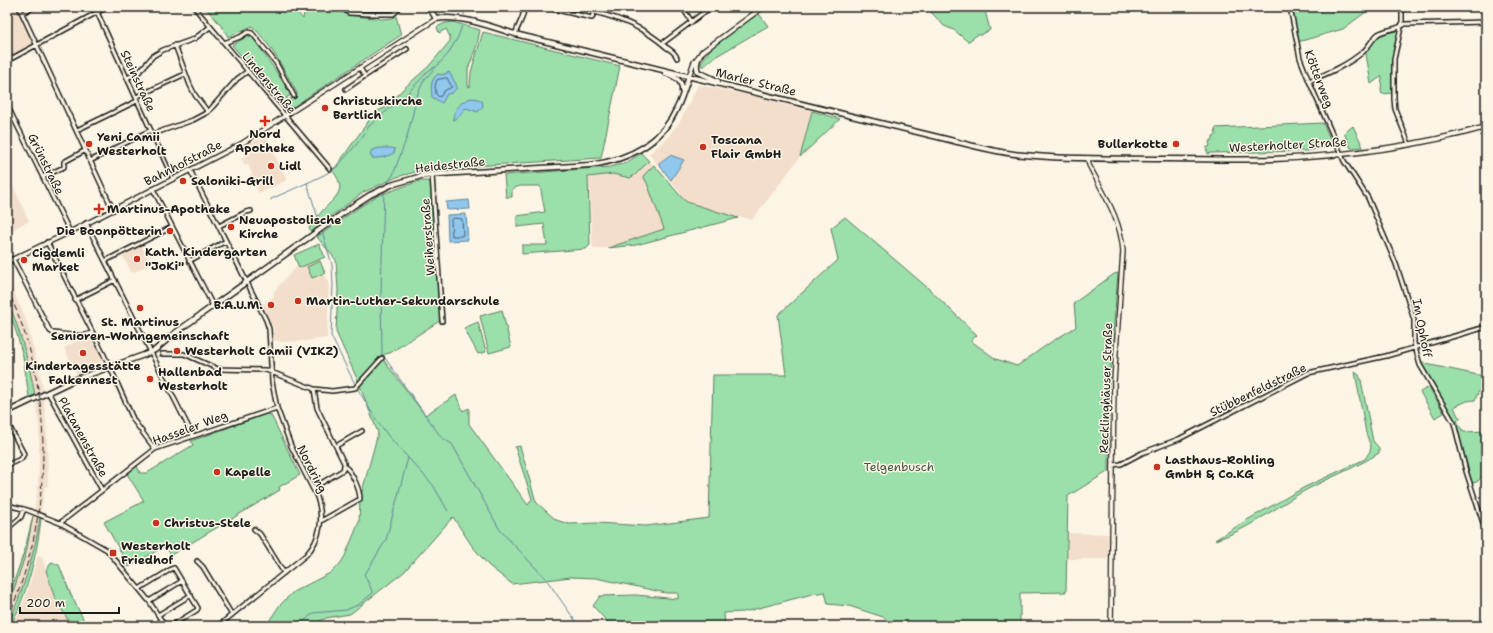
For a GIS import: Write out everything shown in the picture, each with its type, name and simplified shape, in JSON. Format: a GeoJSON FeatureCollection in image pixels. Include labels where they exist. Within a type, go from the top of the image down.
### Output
{"type":"FeatureCollection","features":[{"type":"Feature","properties":{"kind":"main road"},"geometry":{"type":"LineString","coordinates":[[427,7],[436,19]]}},
{"type":"Feature","properties":{"kind":"main road","name":"Marler Straße"},"geometry":{"type":"LineString","coordinates":[[436,19],[458,19],[994,151],[1040,157],[1088,158]]}},
{"type":"Feature","properties":{"kind":"main road"},"geometry":{"type":"LineString","coordinates":[[702,52],[696,65],[698,72],[723,84]]}},
{"type":"Feature","properties":{"kind":"main road"},"geometry":{"type":"LineString","coordinates":[[652,67],[675,77],[680,81],[682,87],[678,107]]}},
{"type":"Feature","properties":{"kind":"main road","name":"Heidestraße"},"geometry":{"type":"LineString","coordinates":[[7,412],[74,380],[151,352],[321,228],[375,192],[406,180],[432,174],[568,167],[616,160],[630,155],[651,142],[671,120],[678,107],[689,76]]}},
{"type":"Feature","properties":{"kind":"main road","name":"Westerholter Straße"},"geometry":{"type":"LineString","coordinates":[[1088,158],[1274,159],[1341,154],[1409,144],[1460,134],[1486,126]]}},
{"type":"Feature","properties":{"kind":"street"},"geometry":{"type":"LineString","coordinates":[[19,7],[113,210]]}},
{"type":"Feature","properties":{"kind":"street"},"geometry":{"type":"LineString","coordinates":[[22,13],[34,7]]}},
{"type":"Feature","properties":{"kind":"street"},"geometry":{"type":"LineString","coordinates":[[7,61],[107,7]]}},
{"type":"Feature","properties":{"kind":"street","name":"Lindenstraße"},"geometry":{"type":"LineString","coordinates":[[194,7],[330,169]]}},
{"type":"Feature","properties":{"kind":"street"},"geometry":{"type":"LineString","coordinates":[[341,7],[349,13],[393,14],[400,7]]}},
{"type":"Feature","properties":{"kind":"street"},"geometry":{"type":"LineString","coordinates":[[515,34],[525,7]]}},
{"type":"Feature","properties":{"kind":"street"},"geometry":{"type":"LineString","coordinates":[[544,7],[592,18],[594,12],[604,14],[630,24],[663,43],[675,54],[677,58]]}},
{"type":"Feature","properties":{"kind":"street"},"geometry":{"type":"LineString","coordinates":[[682,7],[692,22]]}},
{"type":"Feature","properties":{"kind":"street"},"geometry":{"type":"LineString","coordinates":[[663,43],[711,7]]}},
{"type":"Feature","properties":{"kind":"street"},"geometry":{"type":"LineString","coordinates":[[689,76],[694,62],[702,52],[763,7]]}},
{"type":"Feature","properties":{"kind":"street","name":"Kötterweg"},"geometry":{"type":"LineString","coordinates":[[1290,7],[1300,58],[1341,154]]}},
{"type":"Feature","properties":{"kind":"street"},"geometry":{"type":"LineString","coordinates":[[1402,7],[1402,26],[1394,60],[1394,99],[1396,112],[1409,144]]}},
{"type":"Feature","properties":{"kind":"street","name":"Steinstraße"},"geometry":{"type":"LineString","coordinates":[[97,12],[173,179]]}},
{"type":"Feature","properties":{"kind":"street","name":"Bahnhofstraße"},"geometry":{"type":"LineString","coordinates":[[7,262],[70,232],[241,144],[436,19]]}},
{"type":"Feature","properties":{"kind":"street"},"geometry":{"type":"LineString","coordinates":[[1309,81],[1352,61],[1364,51],[1379,34],[1398,29],[1404,24],[1486,22]]}},
{"type":"Feature","properties":{"kind":"street"},"geometry":{"type":"LineString","coordinates":[[126,78],[139,72],[152,56],[175,45],[194,39],[210,27]]}},
{"type":"Feature","properties":{"kind":"street"},"geometry":{"type":"LineString","coordinates":[[224,44],[248,32],[252,33],[276,63],[294,96]]}},
{"type":"Feature","properties":{"kind":"street"},"geometry":{"type":"LineString","coordinates":[[175,45],[185,74],[195,95],[208,112]]}},
{"type":"Feature","properties":{"kind":"street"},"geometry":{"type":"LineString","coordinates":[[346,89],[407,49]]}},
{"type":"Feature","properties":{"kind":"street"},"geometry":{"type":"LineString","coordinates":[[360,68],[365,76]]}},
{"type":"Feature","properties":{"kind":"street"},"geometry":{"type":"LineString","coordinates":[[153,134],[193,120],[208,112],[237,79],[248,71]]}},
{"type":"Feature","properties":{"kind":"street"},"geometry":{"type":"LineString","coordinates":[[77,130],[185,74]]}},
{"type":"Feature","properties":{"kind":"street","name":"Grünstraße"},"geometry":{"type":"LineString","coordinates":[[7,105],[70,232]]}},
{"type":"Feature","properties":{"kind":"street"},"geometry":{"type":"LineString","coordinates":[[90,160],[151,130]]}},
{"type":"Feature","properties":{"kind":"street"},"geometry":{"type":"LineString","coordinates":[[43,177],[64,167],[64,162],[86,150]]}},
{"type":"Feature","properties":{"kind":"street","name":"Im Ophoff"},"geometry":{"type":"LineString","coordinates":[[1341,154],[1368,198],[1396,264],[1412,315],[1415,348],[1420,365],[1454,423],[1466,471],[1486,532]]}},
{"type":"Feature","properties":{"kind":"street","name":"Recklinghäuser Straße"},"geometry":{"type":"LineString","coordinates":[[1088,158],[1089,166],[1117,220],[1123,245],[1114,381],[1111,626]]}},
{"type":"Feature","properties":{"kind":"street","name":"Nordring"},"geometry":{"type":"LineString","coordinates":[[190,170],[264,315],[269,329],[273,393],[277,408],[291,446],[313,488],[320,505],[321,521],[318,535],[313,546],[306,555],[218,626]]}},
{"type":"Feature","properties":{"kind":"street","name":"Weiherstraße"},"geometry":{"type":"LineString","coordinates":[[432,174],[442,322]]}},
{"type":"Feature","properties":{"kind":"street"},"geometry":{"type":"LineString","coordinates":[[153,189],[213,306]]}},
{"type":"Feature","properties":{"kind":"street"},"geometry":{"type":"LineString","coordinates":[[219,226],[246,212],[251,211]]}},
{"type":"Feature","properties":{"kind":"street"},"geometry":{"type":"LineString","coordinates":[[86,223],[193,436]]}},
{"type":"Feature","properties":{"kind":"street"},"geometry":{"type":"LineString","coordinates":[[105,261],[172,227]]}},
{"type":"Feature","properties":{"kind":"street"},"geometry":{"type":"LineString","coordinates":[[190,261],[226,241]]}},
{"type":"Feature","properties":{"kind":"street"},"geometry":{"type":"LineString","coordinates":[[47,242],[110,367],[134,421],[155,449]]}},
{"type":"Feature","properties":{"kind":"street"},"geometry":{"type":"LineString","coordinates":[[13,259],[50,331],[53,333],[80,336],[86,336],[92,333]]}},
{"type":"Feature","properties":{"kind":"street"},"geometry":{"type":"LineString","coordinates":[[75,300],[114,280]]}},
{"type":"Feature","properties":{"kind":"street","name":"Stübbenfeldstraße"},"geometry":{"type":"LineString","coordinates":[[1113,465],[1121,464],[1142,453],[1186,435],[1308,373],[1386,356],[1486,327]]}},
{"type":"Feature","properties":{"kind":"street"},"geometry":{"type":"LineString","coordinates":[[162,354],[184,354],[218,369],[266,370],[314,388],[332,391],[356,388],[382,358]]}},
{"type":"Feature","properties":{"kind":"street"},"geometry":{"type":"LineString","coordinates":[[314,388],[317,408],[344,463],[344,466],[348,469],[360,492],[360,499],[321,521]]}},
{"type":"Feature","properties":{"kind":"street","name":"Platanenstraße"},"geometry":{"type":"LineString","coordinates":[[48,392],[102,490]]}},
{"type":"Feature","properties":{"kind":"street","name":"Hasseler Weg"},"geometry":{"type":"LineString","coordinates":[[60,523],[155,449],[277,408]]}},
{"type":"Feature","properties":{"kind":"street"},"geometry":{"type":"LineString","coordinates":[[7,422],[24,454],[21,458],[7,465]]}},
{"type":"Feature","properties":{"kind":"street"},"geometry":{"type":"LineString","coordinates":[[336,446],[362,431]]}},
{"type":"Feature","properties":{"kind":"street"},"geometry":{"type":"LineString","coordinates":[[313,488],[343,470],[344,466]]}},
{"type":"Feature","properties":{"kind":"street"},"geometry":{"type":"LineString","coordinates":[[7,505],[24,509],[60,523],[107,550],[149,601],[165,626]]}},
{"type":"Feature","properties":{"kind":"street"},"geometry":{"type":"LineString","coordinates":[[7,529],[21,517],[24,509]]}},
{"type":"Feature","properties":{"kind":"street"},"geometry":{"type":"LineString","coordinates":[[254,529],[260,534],[284,573]]}},
{"type":"Feature","properties":{"kind":"street"},"geometry":{"type":"LineString","coordinates":[[197,561],[203,567],[232,615]]}},
{"type":"Feature","properties":{"kind":"street"},"geometry":{"type":"LineString","coordinates":[[139,588],[173,568],[191,595],[198,609],[171,626]]}},
{"type":"Feature","properties":{"kind":"street"},"geometry":{"type":"LineString","coordinates":[[149,601],[182,581]]}},
{"type":"Feature","properties":{"kind":"street"},"geometry":{"type":"LineString","coordinates":[[158,615],[191,595]]}},
{"type":"Feature","properties":{"kind":"shaded area"},"geometry":{"type":"Polygon","coordinates":[[[7,7],[16,7],[34,44],[7,58],[7,7]]]}},
{"type":"Feature","properties":{"kind":"shaded area"},"geometry":{"type":"Polygon","coordinates":[[[698,85],[745,94],[812,111],[800,157],[752,220],[742,217],[627,246],[593,249],[588,171],[626,164],[642,155],[654,165],[679,194],[689,200],[680,193],[649,154],[665,140],[679,123],[698,85]]]}},
{"type":"Feature","properties":{"kind":"shaded area"},"geometry":{"type":"Polygon","coordinates":[[[265,135],[287,180],[259,193],[250,175],[252,174],[248,164],[245,165],[241,158],[250,154],[251,150],[248,145],[265,135]]]}},
{"type":"Feature","properties":{"kind":"shaded area"},"geometry":{"type":"Polygon","coordinates":[[[7,173],[29,221],[7,232],[7,173]]]}},
{"type":"Feature","properties":{"kind":"shaded area","name":"Kath. Kindergarten \"JoKi\""},"geometry":{"type":"Polygon","coordinates":[[[141,245],[151,264],[132,273],[122,254],[141,245]]]}},
{"type":"Feature","properties":{"kind":"shaded area","name":"Martin-Luther-Sekundarschule"},"geometry":{"type":"Polygon","coordinates":[[[320,259],[326,275],[325,277],[329,281],[327,338],[282,342],[273,340],[274,329],[262,305],[273,297],[274,291],[298,265],[299,268],[320,259]]]}},
{"type":"Feature","properties":{"kind":"shaded area"},"geometry":{"type":"Polygon","coordinates":[[[7,277],[26,320],[41,378],[43,391],[35,395],[20,334],[7,299],[7,277]]]}},
{"type":"Feature","properties":{"kind":"shaded area","name":"Kindertagesstätte Falkennest"},"geometry":{"type":"Polygon","coordinates":[[[83,338],[93,339],[105,363],[104,365],[77,375],[64,348],[83,338]]]}},
{"type":"Feature","properties":{"kind":"shaded area"},"geometry":{"type":"Polygon","coordinates":[[[44,399],[47,435],[48,486],[45,487],[36,541],[26,579],[7,626],[7,610],[26,553],[35,507],[39,459],[39,427],[36,403],[44,399]]]}},
{"type":"Feature","properties":{"kind":"shaded area"},"geometry":{"type":"Polygon","coordinates":[[[1067,533],[1109,534],[1108,559],[1067,559],[1067,533]]]}},
{"type":"Feature","properties":{"kind":"shaded area"},"geometry":{"type":"Polygon","coordinates":[[[38,556],[42,557],[55,599],[72,626],[13,626],[26,596],[38,556]]]}},
{"type":"Feature","properties":{"kind":"green space"},"geometry":{"type":"Polygon","coordinates":[[[205,7],[298,7],[298,13],[303,19],[305,7],[338,7],[347,15],[382,19],[393,18],[396,16],[401,35],[287,111],[290,99],[295,98],[297,93],[277,58],[259,33],[252,26],[228,37],[221,25],[205,7]]]}},
{"type":"Feature","properties":{"kind":"green space"},"geometry":{"type":"Polygon","coordinates":[[[937,7],[951,7],[955,12],[959,11],[956,7],[984,7],[990,30],[967,41],[954,30],[944,26],[930,11],[937,7]]]}},
{"type":"Feature","properties":{"kind":"green space"},"geometry":{"type":"Polygon","coordinates":[[[1299,7],[1369,7],[1370,9],[1343,29],[1298,42],[1292,9],[1299,7]]]}},
{"type":"Feature","properties":{"kind":"green space"},"geometry":{"type":"Polygon","coordinates":[[[757,11],[768,26],[715,57],[703,67],[701,65],[704,58],[717,43],[757,11]]]}},
{"type":"Feature","properties":{"kind":"green space"},"geometry":{"type":"Polygon","coordinates":[[[453,22],[480,30],[477,45],[468,69],[468,86],[470,87],[471,72],[483,32],[620,66],[601,158],[426,169],[397,177],[364,192],[311,232],[309,228],[334,199],[339,190],[339,181],[331,169],[335,168],[375,112],[387,107],[402,90],[429,66],[450,41],[450,37],[446,29],[439,33],[437,27],[445,23],[453,22]]]}},
{"type":"Feature","properties":{"kind":"green space"},"geometry":{"type":"Polygon","coordinates":[[[1397,30],[1399,33],[1392,62],[1392,93],[1382,94],[1382,76],[1371,84],[1366,54],[1364,52],[1381,35],[1397,30]]]}},
{"type":"Feature","properties":{"kind":"green space"},"geometry":{"type":"Polygon","coordinates":[[[248,36],[253,37],[292,95],[287,97],[287,105],[285,108],[232,45],[248,36]]]}},
{"type":"Feature","properties":{"kind":"green space"},"geometry":{"type":"Polygon","coordinates":[[[812,111],[840,119],[800,157],[812,111]]]}},
{"type":"Feature","properties":{"kind":"green space"},"geometry":{"type":"Polygon","coordinates":[[[1323,123],[1333,146],[1306,151],[1208,154],[1206,148],[1210,146],[1209,142],[1213,139],[1213,136],[1216,135],[1215,128],[1323,123]]]}},
{"type":"Feature","properties":{"kind":"green space"},"geometry":{"type":"Polygon","coordinates":[[[1353,126],[1363,147],[1351,148],[1344,133],[1353,126]]]}},
{"type":"Feature","properties":{"kind":"green space"},"geometry":{"type":"Polygon","coordinates":[[[641,153],[649,161],[630,178],[613,174],[588,177],[590,245],[586,249],[522,254],[522,245],[547,245],[544,224],[517,227],[517,216],[545,212],[540,186],[520,186],[512,189],[512,197],[506,197],[504,175],[610,167],[626,163],[641,153]]]}},
{"type":"Feature","properties":{"kind":"green space"},"geometry":{"type":"Polygon","coordinates":[[[654,165],[687,202],[738,218],[636,245],[608,248],[664,229],[643,176],[654,165]]]}},
{"type":"Feature","properties":{"kind":"green space","name":"Telgenbusch"},"geometry":{"type":"Polygon","coordinates":[[[419,181],[429,181],[432,183],[441,320],[390,353],[385,354],[382,358],[425,415],[456,395],[463,411],[469,408],[469,424],[528,505],[532,499],[515,447],[520,446],[536,502],[556,520],[569,524],[597,523],[646,526],[709,518],[713,375],[786,375],[778,315],[838,260],[831,228],[845,217],[928,288],[977,335],[971,341],[996,359],[1017,366],[1051,342],[1076,327],[1074,303],[1114,274],[1118,273],[1109,386],[1109,471],[1068,496],[1066,592],[1020,593],[1020,626],[894,626],[883,617],[849,606],[828,604],[825,592],[744,612],[724,613],[725,626],[611,626],[593,606],[600,596],[636,595],[678,599],[678,593],[666,593],[596,578],[571,577],[512,584],[489,566],[472,546],[453,517],[404,572],[350,614],[326,618],[310,626],[266,626],[279,606],[293,592],[330,573],[340,564],[345,556],[359,522],[360,499],[378,433],[358,381],[336,332],[338,290],[336,260],[317,237],[377,196],[419,181]]]}},
{"type":"Feature","properties":{"kind":"green space"},"geometry":{"type":"Polygon","coordinates":[[[319,244],[325,257],[299,268],[294,255],[319,244]]]}},
{"type":"Feature","properties":{"kind":"green space"},"geometry":{"type":"Polygon","coordinates":[[[320,261],[325,273],[312,278],[307,267],[320,261]]]}},
{"type":"Feature","properties":{"kind":"green space"},"geometry":{"type":"Polygon","coordinates":[[[7,299],[24,346],[30,370],[35,395],[29,397],[23,356],[15,328],[7,308],[7,299]]]}},
{"type":"Feature","properties":{"kind":"green space"},"geometry":{"type":"Polygon","coordinates":[[[502,310],[511,347],[489,353],[480,316],[502,310]]]}},
{"type":"Feature","properties":{"kind":"green space"},"geometry":{"type":"Polygon","coordinates":[[[478,322],[486,352],[478,354],[464,328],[478,322]]]}},
{"type":"Feature","properties":{"kind":"green space"},"geometry":{"type":"Polygon","coordinates":[[[1419,359],[1426,364],[1483,376],[1486,378],[1486,394],[1483,389],[1479,391],[1475,400],[1467,401],[1454,407],[1458,416],[1461,418],[1457,421],[1463,432],[1486,431],[1486,471],[1477,482],[1472,483],[1455,420],[1419,359]]]}},
{"type":"Feature","properties":{"kind":"green space"},"geometry":{"type":"Polygon","coordinates":[[[1355,372],[1359,375],[1361,380],[1373,441],[1379,448],[1379,453],[1299,494],[1248,526],[1215,540],[1303,488],[1365,459],[1371,447],[1366,433],[1355,372]]]}},
{"type":"Feature","properties":{"kind":"green space"},"geometry":{"type":"Polygon","coordinates":[[[1429,387],[1444,413],[1435,418],[1420,392],[1429,387]]]}},
{"type":"Feature","properties":{"kind":"green space"},"geometry":{"type":"Polygon","coordinates":[[[266,414],[270,414],[272,417],[300,475],[279,487],[280,490],[171,555],[165,546],[129,567],[104,522],[144,501],[127,474],[137,466],[140,473],[147,473],[193,445],[191,441],[266,414]]]}},
{"type":"Feature","properties":{"kind":"green space"},"geometry":{"type":"Polygon","coordinates":[[[33,516],[26,553],[7,610],[7,602],[25,549],[33,516]]]}},
{"type":"Feature","properties":{"kind":"green space"},"geometry":{"type":"Polygon","coordinates":[[[40,518],[37,547],[30,574],[17,613],[11,626],[7,626],[27,573],[35,546],[40,518]]]}},
{"type":"Feature","properties":{"kind":"green space"},"geometry":{"type":"Polygon","coordinates":[[[52,562],[59,565],[71,595],[87,626],[72,626],[55,599],[46,570],[52,562]]]}},
{"type":"Feature","properties":{"kind":"water"},"geometry":{"type":"Polygon","coordinates":[[[449,72],[457,88],[452,93],[447,94],[442,103],[432,97],[432,84],[435,76],[449,72]]]}},
{"type":"Feature","properties":{"kind":"water"},"geometry":{"type":"Polygon","coordinates":[[[471,98],[482,101],[483,106],[478,112],[466,108],[453,120],[454,113],[458,106],[471,98]]]}},
{"type":"Feature","properties":{"kind":"water"},"geometry":{"type":"Polygon","coordinates":[[[379,148],[395,149],[394,153],[389,155],[380,158],[372,158],[370,154],[372,150],[379,148]]]}},
{"type":"Feature","properties":{"kind":"water"},"geometry":{"type":"Polygon","coordinates":[[[670,155],[684,160],[671,180],[659,165],[659,163],[670,155]]]}},
{"type":"Feature","properties":{"kind":"water"},"geometry":{"type":"Polygon","coordinates":[[[469,200],[470,209],[447,210],[446,202],[469,200]]]}},
{"type":"Feature","properties":{"kind":"water"},"geometry":{"type":"Polygon","coordinates":[[[466,214],[468,240],[448,241],[447,215],[466,214]]]}},
{"type":"Feature","properties":{"kind":"waterway"},"geometry":{"type":"LineString","coordinates":[[464,15],[465,7]]}},
{"type":"Feature","properties":{"kind":"waterway"},"geometry":{"type":"LineString","coordinates":[[388,182],[393,175],[407,137],[418,93],[424,80],[448,54],[458,37],[462,26]]}},
{"type":"Feature","properties":{"kind":"waterway"},"geometry":{"type":"LineString","coordinates":[[321,228],[307,183],[337,167],[361,139],[369,126],[409,92],[428,71],[435,67]]}},
{"type":"Feature","properties":{"kind":"waterway"},"geometry":{"type":"LineString","coordinates":[[271,200],[307,183]]}},
{"type":"Feature","properties":{"kind":"waterway"},"geometry":{"type":"LineString","coordinates":[[384,192],[381,292],[382,354],[441,437],[452,444],[500,530],[546,579],[579,626]]}},
{"type":"Feature","properties":{"kind":"waterway"},"geometry":{"type":"LineString","coordinates":[[322,231],[332,265],[333,285],[331,336],[356,386]]}},
{"type":"Feature","properties":{"kind":"waterway"},"geometry":{"type":"LineString","coordinates":[[1417,345],[1486,324]]}},
{"type":"Feature","properties":{"kind":"waterway"},"geometry":{"type":"LineString","coordinates":[[1397,351],[1412,347]]}},
{"type":"Feature","properties":{"kind":"waterway"},"geometry":{"type":"LineString","coordinates":[[1383,355],[1389,353]]}},
{"type":"Feature","properties":{"kind":"waterway"},"geometry":{"type":"LineString","coordinates":[[1352,361],[1370,357]]}},
{"type":"Feature","properties":{"kind":"waterway"},"geometry":{"type":"LineString","coordinates":[[357,388],[377,421],[390,438],[433,485],[448,511]]}},
{"type":"Feature","properties":{"kind":"waterway"},"geometry":{"type":"LineString","coordinates":[[299,626],[313,613],[346,610],[358,605],[373,593],[364,574],[386,540],[408,458]]}},
{"type":"Feature","properties":{"kind":"railway"},"geometry":{"type":"LineString","coordinates":[[7,289],[23,329],[35,370],[41,412],[43,454],[40,497],[33,539],[22,580],[7,620]]}},
{"type":"Feature","properties":{"kind":"place","name":"Christuskirche Bertlich"},"geometry":{"type":"Point","coordinates":[325,108]}},
{"type":"Feature","properties":{"kind":"place","name":"Nord Apotheke"},"geometry":{"type":"Point","coordinates":[265,121]}},
{"type":"Feature","properties":{"kind":"place","name":"Yeni Camii Westerholt"},"geometry":{"type":"Point","coordinates":[89,144]}},
{"type":"Feature","properties":{"kind":"place","name":"Bullerkotte"},"geometry":{"type":"Point","coordinates":[1176,144]}},
{"type":"Feature","properties":{"kind":"place","name":"Toscana Flair GmbH"},"geometry":{"type":"Point","coordinates":[703,147]}},
{"type":"Feature","properties":{"kind":"place","name":"Lidl"},"geometry":{"type":"Point","coordinates":[271,166]}},
{"type":"Feature","properties":{"kind":"place","name":"Saloniki-Grill"},"geometry":{"type":"Point","coordinates":[183,181]}},
{"type":"Feature","properties":{"kind":"place","name":"Martinus-Apotheke"},"geometry":{"type":"Point","coordinates":[99,209]}},
{"type":"Feature","properties":{"kind":"place","name":"Neuapostolische Kirche"},"geometry":{"type":"Point","coordinates":[231,227]}},
{"type":"Feature","properties":{"kind":"place","name":"Die Boonpötterin"},"geometry":{"type":"Point","coordinates":[170,231]}},
{"type":"Feature","properties":{"kind":"place","name":"Kath. Kindergarten \"JoKi\""},"geometry":{"type":"Point","coordinates":[137,259]}},
{"type":"Feature","properties":{"kind":"place","name":"Cigdemli Market"},"geometry":{"type":"Point","coordinates":[24,260]}},
{"type":"Feature","properties":{"kind":"place","name":"Martin-Luther-Sekundarschule"},"geometry":{"type":"Point","coordinates":[298,301]}},
{"type":"Feature","properties":{"kind":"place","name":"B.A.U.M."},"geometry":{"type":"Point","coordinates":[271,305]}},
{"type":"Feature","properties":{"kind":"place","name":"St. Martinus Senioren-Wohngemeinschaft"},"geometry":{"type":"Point","coordinates":[140,308]}},
{"type":"Feature","properties":{"kind":"place","name":"Westerholt Camii (VIKZ)"},"geometry":{"type":"Point","coordinates":[177,351]}},
{"type":"Feature","properties":{"kind":"place","name":"Kindertagesstätte Falkennest"},"geometry":{"type":"Point","coordinates":[83,353]}},
{"type":"Feature","properties":{"kind":"place","name":"Hallenbad Westerholt"},"geometry":{"type":"Point","coordinates":[150,379]}},
{"type":"Feature","properties":{"kind":"place","name":"Lasthaus-Rohling GmbH & Co.KG"},"geometry":{"type":"Point","coordinates":[1157,467]}},
{"type":"Feature","properties":{"kind":"place","name":"Kapelle"},"geometry":{"type":"Point","coordinates":[217,472]}},
{"type":"Feature","properties":{"kind":"place","name":"Christus-Stele"},"geometry":{"type":"Point","coordinates":[156,523]}},
{"type":"Feature","properties":{"kind":"place","name":"Westerholt Friedhof"},"geometry":{"type":"Point","coordinates":[113,553]}}]}
